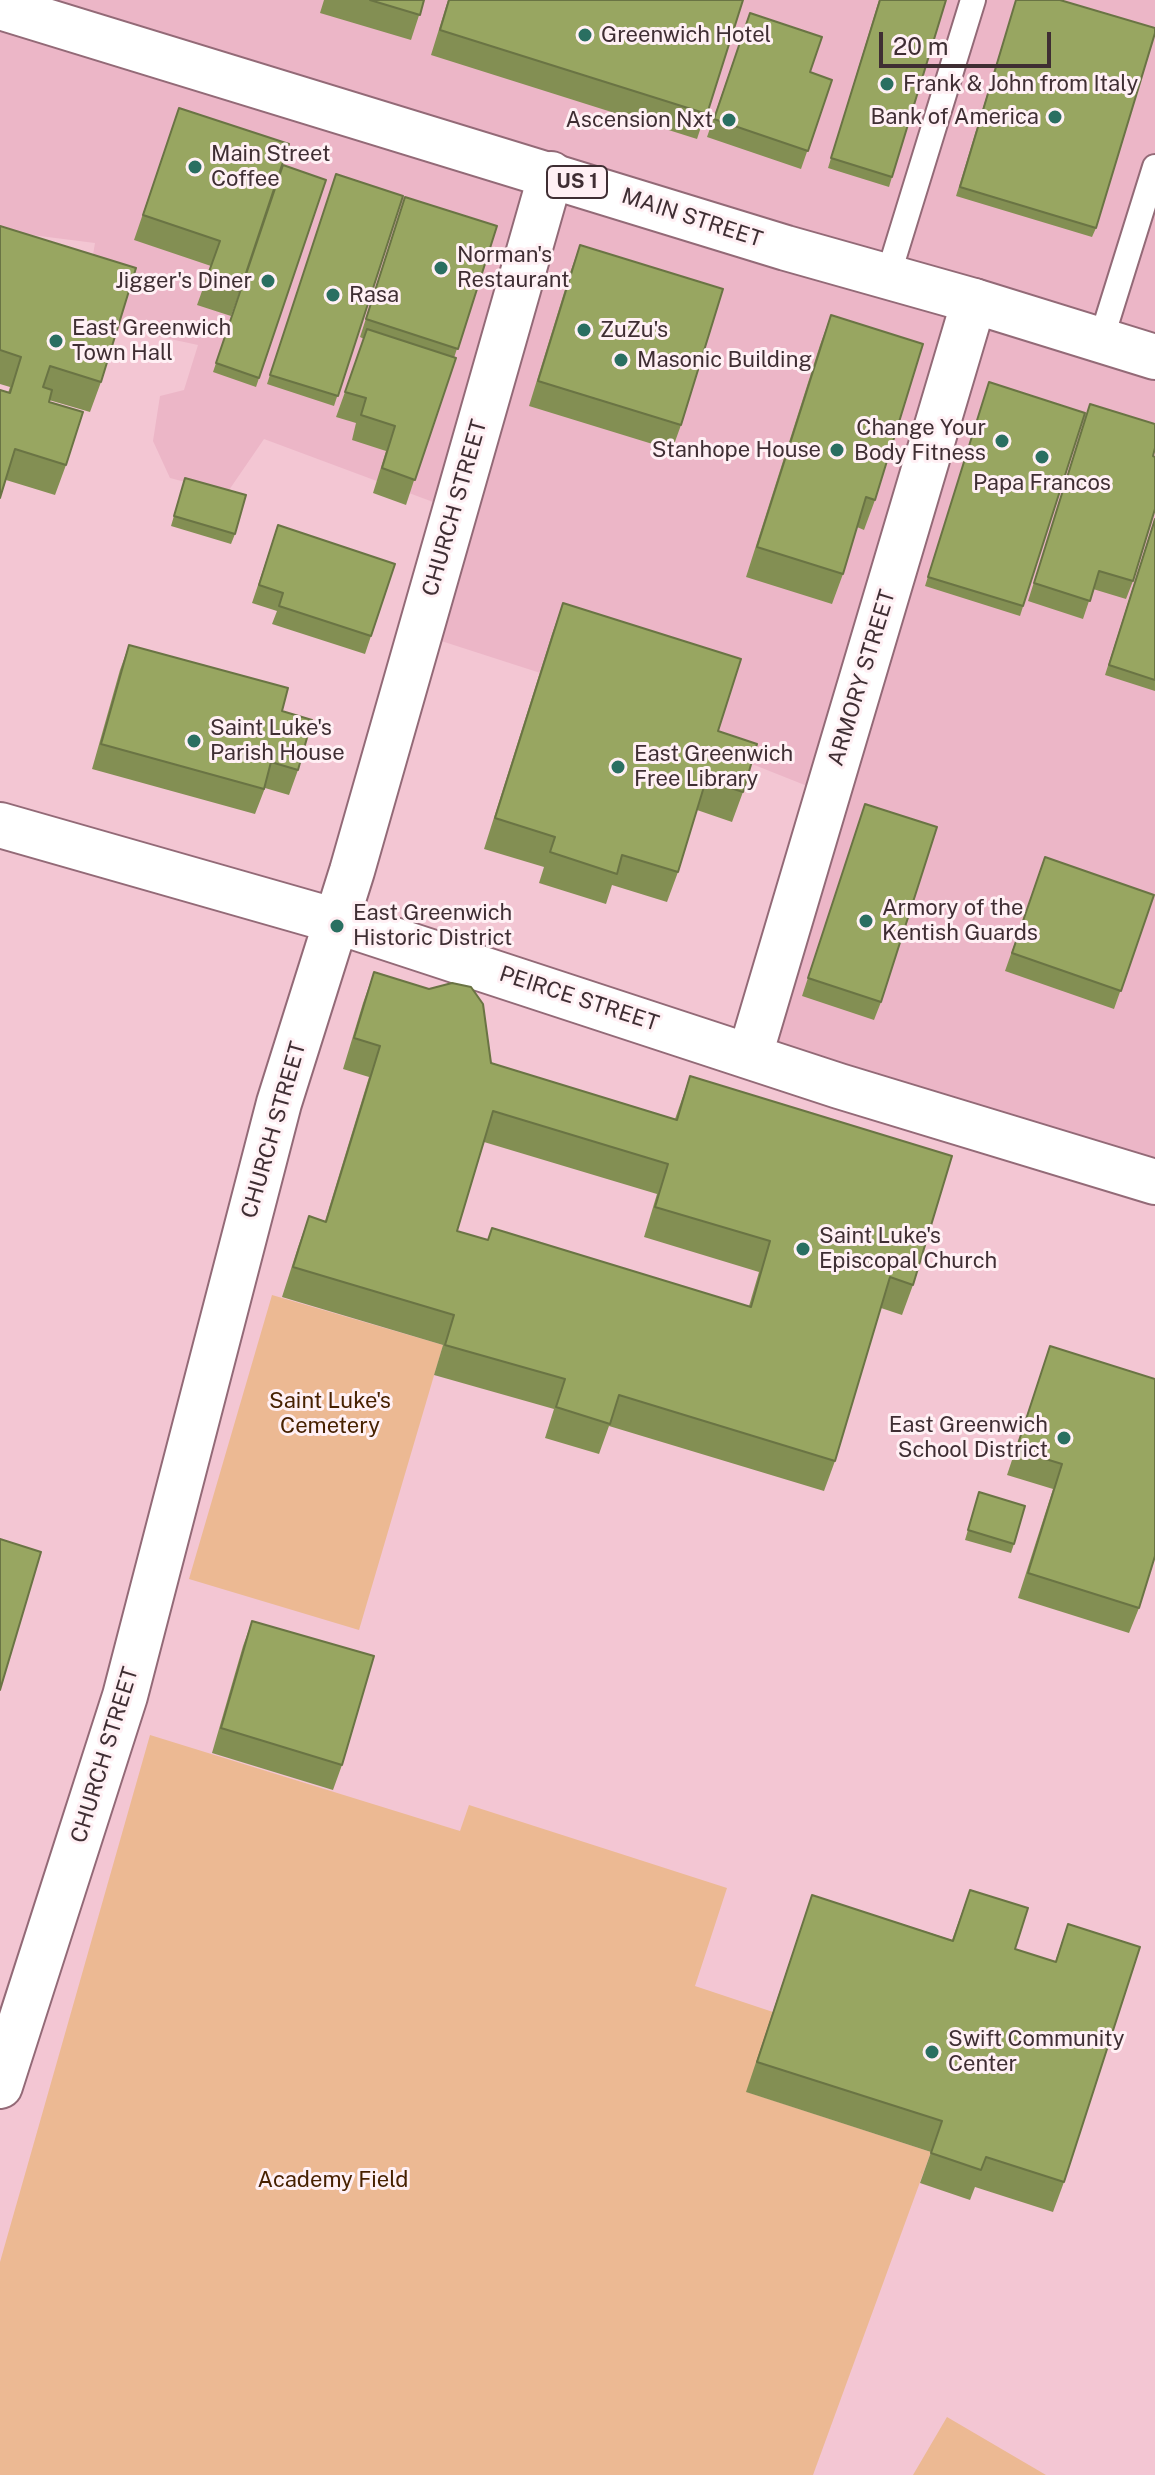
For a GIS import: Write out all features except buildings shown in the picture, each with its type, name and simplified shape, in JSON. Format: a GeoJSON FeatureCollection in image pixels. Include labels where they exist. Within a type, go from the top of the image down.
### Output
{"type":"FeatureCollection","features":[{"type":"Feature","properties":{"kind":"street","name":"MAIN STREET"},"geometry":{"type":"LineString","coordinates":[[0,7],[786,248],[974,301],[1155,357]]}},
{"type":"Feature","properties":{"kind":"street","name":"CHURCH STREET"},"geometry":{"type":"LineString","coordinates":[[0,2086],[125,1696],[279,1103],[336,921],[551,174]]}},
{"type":"Feature","properties":{"kind":"street","name":"ARMORY STREET"},"geometry":{"type":"LineString","coordinates":[[750,1055],[974,301]]}},
{"type":"Feature","properties":{"kind":"street","name":"PEIRCE STREET"},"geometry":{"type":"LineString","coordinates":[[0,825],[336,921],[839,1086],[1155,1182]]}},
{"type":"Feature","properties":{"kind":"lane"},"geometry":{"type":"LineString","coordinates":[[888,276],[973,0]]}},
{"type":"Feature","properties":{"kind":"lane"},"geometry":{"type":"LineString","coordinates":[[1101,340],[1155,167]]}},
{"type":"Feature","properties":{"kind":"shaded area"},"geometry":{"type":"Polygon","coordinates":[[[0,0],[1155,0],[1155,1187],[755,1055],[840,799],[714,749],[686,720],[432,638],[468,515],[264,439],[227,493],[170,478],[153,441],[160,396],[184,390],[198,345],[82,320],[95,243],[0,231],[0,0]]]}},
{"type":"Feature","properties":{"kind":"green space","name":"Saint Luke's Cemetery"},"geometry":{"type":"Polygon","coordinates":[[[272,1295],[443,1345],[359,1630],[189,1579],[272,1295]]]}},
{"type":"Feature","properties":{"kind":"green space","name":"Academy Field"},"geometry":{"type":"Polygon","coordinates":[[[150,1735],[460,1831],[469,1805],[727,1888],[695,1986],[773,2012],[747,2092],[931,2152],[813,2475],[0,2475],[0,2262],[150,1735]]]}},
{"type":"Feature","properties":{"kind":"green space"},"geometry":{"type":"Polygon","coordinates":[[[947,2417],[1046,2475],[913,2475],[947,2417]]]}},
{"type":"Feature","properties":{"kind":"place","name":"Greenwich Hotel"},"geometry":{"type":"Point","coordinates":[585,35]}},
{"type":"Feature","properties":{"kind":"place","name":"Frank & John from Italy"},"geometry":{"type":"Point","coordinates":[887,84]}},
{"type":"Feature","properties":{"kind":"place","name":"Bank of America"},"geometry":{"type":"Point","coordinates":[1055,117]}},
{"type":"Feature","properties":{"kind":"place","name":"Ascension Nxt"},"geometry":{"type":"Point","coordinates":[729,120]}},
{"type":"Feature","properties":{"kind":"place","name":"Main Street Coffee"},"geometry":{"type":"Point","coordinates":[195,167]}},
{"type":"Feature","properties":{"kind":"place","name":"Norman's Restaurant"},"geometry":{"type":"Point","coordinates":[441,268]}},
{"type":"Feature","properties":{"kind":"place","name":"Jigger's Diner"},"geometry":{"type":"Point","coordinates":[268,281]}},
{"type":"Feature","properties":{"kind":"place","name":"Rasa"},"geometry":{"type":"Point","coordinates":[333,295]}},
{"type":"Feature","properties":{"kind":"place","name":"ZuZu's"},"geometry":{"type":"Point","coordinates":[584,330]}},
{"type":"Feature","properties":{"kind":"place","name":"East Greenwich Town Hall"},"geometry":{"type":"Point","coordinates":[56,341]}},
{"type":"Feature","properties":{"kind":"place","name":"Masonic Building"},"geometry":{"type":"Point","coordinates":[621,360]}},
{"type":"Feature","properties":{"kind":"place","name":"Change Your Body Fitness"},"geometry":{"type":"Point","coordinates":[1002,441]}},
{"type":"Feature","properties":{"kind":"place","name":"Stanhope House"},"geometry":{"type":"Point","coordinates":[837,450]}},
{"type":"Feature","properties":{"kind":"place","name":"Papa Francos"},"geometry":{"type":"Point","coordinates":[1042,457]}},
{"type":"Feature","properties":{"kind":"place","name":"Saint Luke's Parish House"},"geometry":{"type":"Point","coordinates":[194,741]}},
{"type":"Feature","properties":{"kind":"place","name":"East Greenwich Free Library"},"geometry":{"type":"Point","coordinates":[618,767]}},
{"type":"Feature","properties":{"kind":"place","name":"Armory of the Kentish Guards"},"geometry":{"type":"Point","coordinates":[866,921]}},
{"type":"Feature","properties":{"kind":"place","name":"East Greenwich Historic District"},"geometry":{"type":"Point","coordinates":[337,926]}},
{"type":"Feature","properties":{"kind":"place","name":"Saint Luke's Episcopal Church"},"geometry":{"type":"Point","coordinates":[803,1249]}},
{"type":"Feature","properties":{"kind":"place","name":"East Greenwich School District"},"geometry":{"type":"Point","coordinates":[1064,1438]}},
{"type":"Feature","properties":{"kind":"place","name":"Swift Community Center"},"geometry":{"type":"Point","coordinates":[932,2052]}}]}
